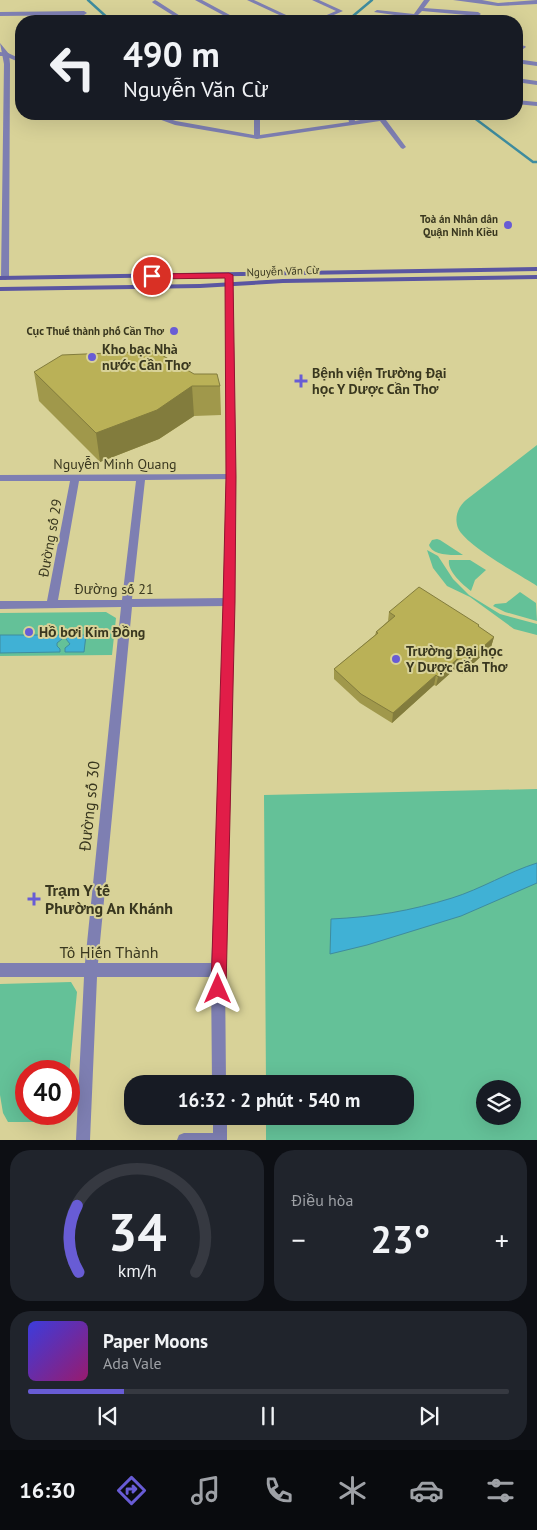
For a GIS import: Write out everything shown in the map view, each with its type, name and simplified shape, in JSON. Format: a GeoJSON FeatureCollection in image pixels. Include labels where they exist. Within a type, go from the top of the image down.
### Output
{"type":"FeatureCollection","features":[{"type":"Feature","properties":{"kind":"main road","name":"Nguyễn Văn Cừ"},"geometry":{"type":"LineString","coordinates":[[0,289],[200,286],[229,280],[537,269]]}},
{"type":"Feature","properties":{"kind":"main road","name":"Nguyễn Văn Cừ"},"geometry":{"type":"LineString","coordinates":[[3,278],[229,280],[537,277]]}},
{"type":"Feature","properties":{"kind":"street"},"geometry":{"type":"LineString","coordinates":[[198,0],[227,15]]}},
{"type":"Feature","properties":{"kind":"street"},"geometry":{"type":"LineString","coordinates":[[250,0],[283,15]]}},
{"type":"Feature","properties":{"kind":"street"},"geometry":{"type":"LineString","coordinates":[[315,0],[340,11],[331,15]]}},
{"type":"Feature","properties":{"kind":"street"},"geometry":{"type":"LineString","coordinates":[[416,15],[427,0]]}},
{"type":"Feature","properties":{"kind":"street"},"geometry":{"type":"LineString","coordinates":[[456,0],[510,4],[537,2]]}},
{"type":"Feature","properties":{"kind":"street"},"geometry":{"type":"LineString","coordinates":[[155,2],[176,15]]}},
{"type":"Feature","properties":{"kind":"street"},"geometry":{"type":"LineString","coordinates":[[421,9],[478,14]]}},
{"type":"Feature","properties":{"kind":"street"},"geometry":{"type":"LineString","coordinates":[[377,12],[404,15]]}},
{"type":"Feature","properties":{"kind":"street"},"geometry":{"type":"LineString","coordinates":[[0,14],[84,13]]}},
{"type":"Feature","properties":{"kind":"street"},"geometry":{"type":"LineString","coordinates":[[0,45],[3,54],[4,82],[3,278]]}},
{"type":"Feature","properties":{"kind":"street"},"geometry":{"type":"LineString","coordinates":[[3,54],[15,59]]}},
{"type":"Feature","properties":{"kind":"street"},"geometry":{"type":"LineString","coordinates":[[523,63],[537,64]]}},
{"type":"Feature","properties":{"kind":"street"},"geometry":{"type":"LineString","coordinates":[[523,81],[537,83]]}},
{"type":"Feature","properties":{"kind":"street"},"geometry":{"type":"LineString","coordinates":[[523,103],[537,104]]}},
{"type":"Feature","properties":{"kind":"street"},"geometry":{"type":"LineString","coordinates":[[166,120],[257,137],[370,120]]}},
{"type":"Feature","properties":{"kind":"street"},"geometry":{"type":"LineString","coordinates":[[257,120],[257,137]]}},
{"type":"Feature","properties":{"kind":"street"},"geometry":{"type":"LineString","coordinates":[[384,120],[403,146]]}},
{"type":"Feature","properties":{"kind":"street"},"geometry":{"type":"LineString","coordinates":[[219,1075],[218,970],[225,782],[231,477],[229,280]]}},
{"type":"Feature","properties":{"kind":"street","name":"Đường số 30"},"geometry":{"type":"LineString","coordinates":[[84,1140],[91,970],[141,477]]}},
{"type":"Feature","properties":{"kind":"street","name":"Nguyễn Minh Quang"},"geometry":{"type":"LineString","coordinates":[[0,478],[231,477]]}},
{"type":"Feature","properties":{"kind":"street","name":"Đường số 29"},"geometry":{"type":"LineString","coordinates":[[52,603],[74,478]]}},
{"type":"Feature","properties":{"kind":"street","name":"Đường số 21"},"geometry":{"type":"LineString","coordinates":[[0,605],[229,602]]}},
{"type":"Feature","properties":{"kind":"street","name":"Tô Hiến Thành"},"geometry":{"type":"LineString","coordinates":[[0,970],[218,970]]}},
{"type":"Feature","properties":{"kind":"street"},"geometry":{"type":"LineString","coordinates":[[184,1140],[220,1140],[220,1125]]}},
{"type":"Feature","properties":{"kind":"green space"},"geometry":{"type":"Polygon","coordinates":[[[537,445],[537,586],[471,543],[458,528],[456,520],[459,509],[466,500],[537,445]]]}},
{"type":"Feature","properties":{"kind":"green space"},"geometry":{"type":"Polygon","coordinates":[[[437,539],[463,555],[443,554],[434,551],[429,545],[432,540],[437,539]]]}},
{"type":"Feature","properties":{"kind":"green space"},"geometry":{"type":"Polygon","coordinates":[[[427,550],[438,556],[453,579],[469,595],[500,614],[537,624],[537,635],[514,629],[470,597],[447,586],[433,568],[427,550]]]}},
{"type":"Feature","properties":{"kind":"green space"},"geometry":{"type":"Polygon","coordinates":[[[449,560],[470,560],[486,570],[475,580],[471,591],[453,573],[449,560]]]}},
{"type":"Feature","properties":{"kind":"green space"},"geometry":{"type":"Polygon","coordinates":[[[520,592],[536,603],[537,621],[505,612],[493,606],[506,603],[520,592]]]}},
{"type":"Feature","properties":{"kind":"green space"},"geometry":{"type":"Polygon","coordinates":[[[106,612],[116,618],[112,655],[0,656],[0,613],[106,612]]]}},
{"type":"Feature","properties":{"kind":"green space"},"geometry":{"type":"Polygon","coordinates":[[[537,789],[537,1140],[266,1140],[266,1125],[414,1125],[414,1075],[266,1075],[264,795],[537,789]]]}},
{"type":"Feature","properties":{"kind":"green space"},"geometry":{"type":"Polygon","coordinates":[[[71,982],[77,992],[71,1060],[15,1060],[15,1122],[8,1122],[3,1113],[0,1095],[0,984],[71,982]]]}},
{"type":"Feature","properties":{"kind":"water"},"geometry":{"type":"Polygon","coordinates":[[[0,635],[62,635],[62,639],[57,643],[60,652],[0,653],[0,635]]]}},
{"type":"Feature","properties":{"kind":"water"},"geometry":{"type":"Polygon","coordinates":[[[67,635],[86,635],[84,652],[65,652],[65,648],[70,644],[66,639],[67,635]]]}},
{"type":"Feature","properties":{"kind":"water"},"geometry":{"type":"Polygon","coordinates":[[[537,863],[537,883],[461,916],[367,945],[330,954],[331,919],[392,913],[437,903],[537,863]]]}},
{"type":"Feature","properties":{"kind":"building"},"geometry":{"type":"Polygon","coordinates":[[[155,351],[194,374],[217,374],[220,386],[192,386],[157,410],[96,433],[34,372],[62,355],[155,351]]]}},
{"type":"Feature","properties":{"kind":"building"},"geometry":{"type":"Polygon","coordinates":[[[419,587],[479,625],[494,637],[464,664],[457,659],[438,677],[436,675],[393,713],[361,694],[334,669],[378,633],[376,632],[395,616],[389,612],[419,587]]]}},
{"type":"Feature","properties":{"kind":"waterway"},"geometry":{"type":"LineString","coordinates":[[88,0],[104,15]]}},
{"type":"Feature","properties":{"kind":"waterway"},"geometry":{"type":"LineString","coordinates":[[354,15],[372,0]]}},
{"type":"Feature","properties":{"kind":"waterway"},"geometry":{"type":"LineString","coordinates":[[477,120],[533,162],[537,162]]}},
{"type":"Feature","properties":{"kind":"place","name":"Toà án Nhân dân Quận Ninh Kiều"},"geometry":{"type":"Point","coordinates":[508,225]}},
{"type":"Feature","properties":{"kind":"place","name":"Cục Thuế thành phố Cần Thơ"},"geometry":{"type":"Point","coordinates":[174,331]}},
{"type":"Feature","properties":{"kind":"place","name":"Kho bạc Nhà nước Cần Thơ"},"geometry":{"type":"Point","coordinates":[92,357]}},
{"type":"Feature","properties":{"kind":"place","name":"Bệnh viện Trường Đại học Y Dược Cần Thơ"},"geometry":{"type":"Point","coordinates":[301,381]}},
{"type":"Feature","properties":{"kind":"place","name":"Hồ bơi Kim Đồng"},"geometry":{"type":"Point","coordinates":[29,632]}},
{"type":"Feature","properties":{"kind":"place","name":"Trường Đại học Y Dược Cần Thơ"},"geometry":{"type":"Point","coordinates":[396,659]}},
{"type":"Feature","properties":{"kind":"place","name":"Trạm Y tế Phường An Khánh"},"geometry":{"type":"Point","coordinates":[34,899]}},
{"type":"Feature","properties":{"kind":"route"},"geometry":{"type":"LineString","coordinates":[[152,276],[229,275],[231,477],[225,782],[218,989]]}}]}
